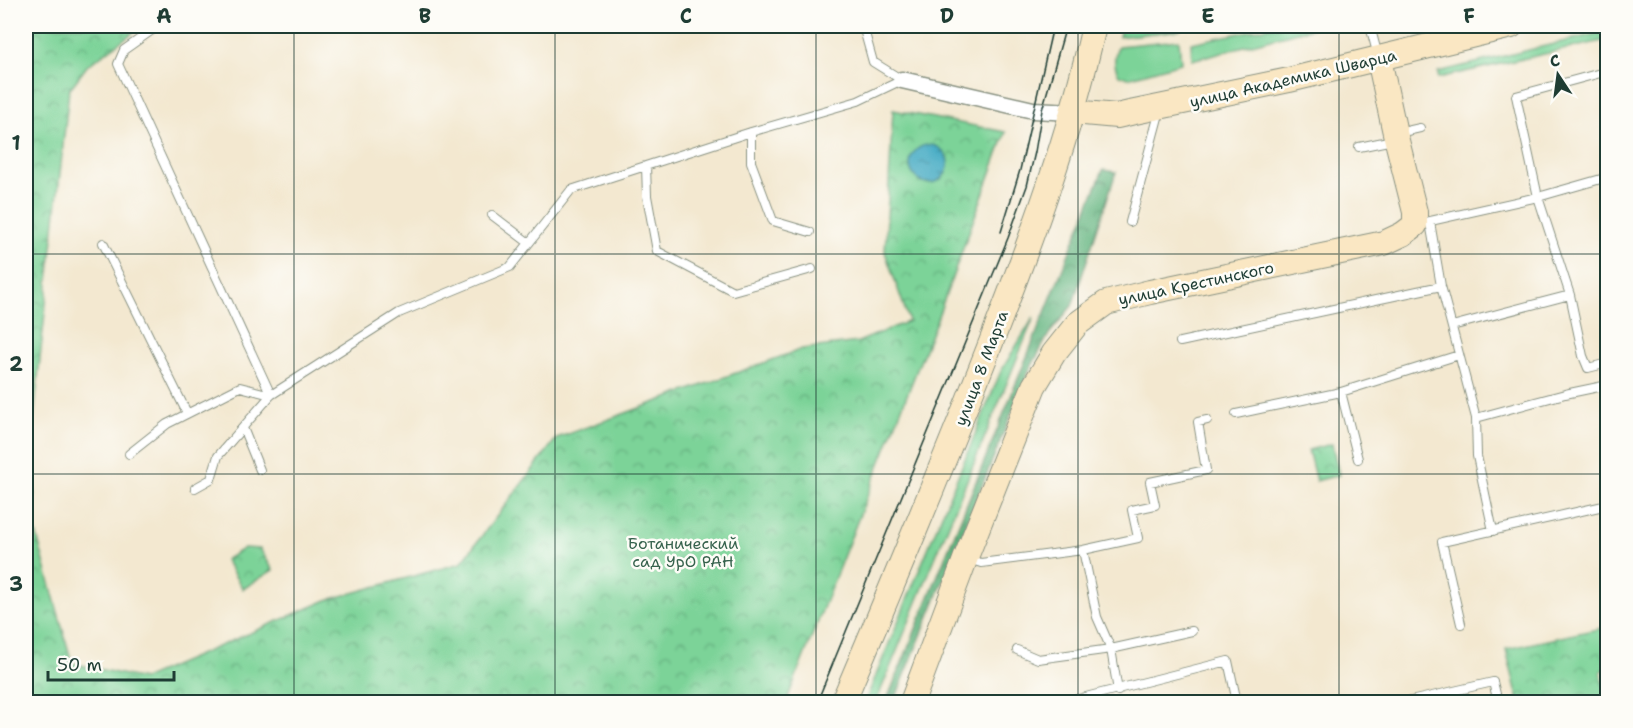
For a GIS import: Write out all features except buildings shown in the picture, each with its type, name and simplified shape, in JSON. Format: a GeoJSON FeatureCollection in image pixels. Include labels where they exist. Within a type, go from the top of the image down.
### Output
{"type":"FeatureCollection","features":[{"type":"Feature","properties":{"kind":"street","name":"улица 8 Марта"},"geometry":{"type":"LineString","coordinates":[[843,702],[954,437],[1021,266],[1073,111],[1094,26]]}},
{"type":"Feature","properties":{"kind":"street","name":"улица Академика Шварца"},"geometry":{"type":"LineString","coordinates":[[1073,111],[1117,116],[1379,59],[1511,26]]}},
{"type":"Feature","properties":{"kind":"street"},"geometry":{"type":"LineString","coordinates":[[1379,59],[1415,212],[1422,223]]}},
{"type":"Feature","properties":{"kind":"street"},"geometry":{"type":"LineString","coordinates":[[902,80],[1033,110],[1073,111]]}},
{"type":"Feature","properties":{"kind":"street","name":"улица Крестинского"},"geometry":{"type":"LineString","coordinates":[[913,702],[966,558],[1034,387],[1054,353],[1077,324],[1106,303],[1384,243],[1422,223]]}},
{"type":"Feature","properties":{"kind":"lane"},"geometry":{"type":"LineString","coordinates":[[158,26],[124,50],[118,64],[271,395]]}},
{"type":"Feature","properties":{"kind":"lane"},"geometry":{"type":"LineString","coordinates":[[862,26],[873,62],[902,80]]}},
{"type":"Feature","properties":{"kind":"lane"},"geometry":{"type":"LineString","coordinates":[[1370,26],[1379,59]]}},
{"type":"Feature","properties":{"kind":"lane"},"geometry":{"type":"LineString","coordinates":[[1608,71],[1516,96],[1538,197],[1570,295],[1583,356],[1588,368],[1608,363]]}},
{"type":"Feature","properties":{"kind":"lane"},"geometry":{"type":"LineString","coordinates":[[195,488],[211,478],[219,456],[271,395],[399,313],[510,267],[571,190],[751,132],[858,101],[902,80]]}},
{"type":"Feature","properties":{"kind":"lane"},"geometry":{"type":"LineString","coordinates":[[1130,222],[1161,107]]}},
{"type":"Feature","properties":{"kind":"lane"},"geometry":{"type":"LineString","coordinates":[[1359,147],[1420,128]]}},
{"type":"Feature","properties":{"kind":"lane"},"geometry":{"type":"LineString","coordinates":[[751,132],[751,162],[773,221],[810,232]]}},
{"type":"Feature","properties":{"kind":"lane"},"geometry":{"type":"LineString","coordinates":[[646,166],[647,196],[657,251],[733,291],[812,269]]}},
{"type":"Feature","properties":{"kind":"lane"},"geometry":{"type":"LineString","coordinates":[[1493,531],[1478,456],[1476,418],[1422,223],[1538,197],[1608,177]]}},
{"type":"Feature","properties":{"kind":"lane"},"geometry":{"type":"LineString","coordinates":[[492,215],[529,243]]}},
{"type":"Feature","properties":{"kind":"lane"},"geometry":{"type":"LineString","coordinates":[[103,243],[187,413]]}},
{"type":"Feature","properties":{"kind":"lane"},"geometry":{"type":"LineString","coordinates":[[1180,342],[1441,286]]}},
{"type":"Feature","properties":{"kind":"lane"},"geometry":{"type":"LineString","coordinates":[[1452,326],[1570,295]]}},
{"type":"Feature","properties":{"kind":"lane"},"geometry":{"type":"LineString","coordinates":[[1236,414],[1341,392],[1459,355]]}},
{"type":"Feature","properties":{"kind":"lane"},"geometry":{"type":"LineString","coordinates":[[1476,418],[1608,385]]}},
{"type":"Feature","properties":{"kind":"lane"},"geometry":{"type":"LineString","coordinates":[[129,454],[167,424],[240,387],[271,395]]}},
{"type":"Feature","properties":{"kind":"lane"},"geometry":{"type":"LineString","coordinates":[[1341,392],[1358,459]]}},
{"type":"Feature","properties":{"kind":"lane"},"geometry":{"type":"LineString","coordinates":[[966,558],[981,564],[1083,550],[1137,538],[1132,510],[1155,505],[1150,482],[1206,470],[1198,422],[1207,420]]}},
{"type":"Feature","properties":{"kind":"lane"},"geometry":{"type":"LineString","coordinates":[[243,428],[260,470]]}},
{"type":"Feature","properties":{"kind":"lane"},"geometry":{"type":"LineString","coordinates":[[1461,624],[1442,542],[1608,505]]}},
{"type":"Feature","properties":{"kind":"lane"},"geometry":{"type":"LineString","coordinates":[[1083,550],[1097,617],[1111,650],[1118,691]]}},
{"type":"Feature","properties":{"kind":"lane"},"geometry":{"type":"LineString","coordinates":[[1017,650],[1038,659],[1111,650],[1192,631]]}},
{"type":"Feature","properties":{"kind":"lane"},"geometry":{"type":"LineString","coordinates":[[1066,702],[1228,662],[1237,702]]}},
{"type":"Feature","properties":{"kind":"lane"},"geometry":{"type":"LineString","coordinates":[[1406,702],[1493,682],[1498,702]]}},
{"type":"Feature","properties":{"kind":"green space","name":"Ботанический сад УрО РАН"},"geometry":{"type":"Polygon","coordinates":[[[26,26],[142,26],[87,66],[69,90],[32,433],[35,529],[72,663],[143,679],[327,600],[461,563],[557,438],[802,349],[858,342],[909,321],[885,252],[893,110],[1006,132],[937,319],[786,702],[26,702],[26,26]]]}},
{"type":"Feature","properties":{"kind":"green space"},"geometry":{"type":"Polygon","coordinates":[[[1121,26],[1180,26],[1180,30],[1119,37],[1121,26]]]}},
{"type":"Feature","properties":{"kind":"green space"},"geometry":{"type":"Polygon","coordinates":[[[1274,26],[1320,26],[1192,60],[1191,43],[1274,26]]]}},
{"type":"Feature","properties":{"kind":"green space"},"geometry":{"type":"Polygon","coordinates":[[[1607,31],[1607,40],[1438,78],[1438,72],[1607,31]]]}},
{"type":"Feature","properties":{"kind":"green space"},"geometry":{"type":"Polygon","coordinates":[[[1179,40],[1181,63],[1128,78],[1119,75],[1115,60],[1118,46],[1179,40]]]}},
{"type":"Feature","properties":{"kind":"green space"},"geometry":{"type":"Polygon","coordinates":[[[1103,170],[1116,172],[1072,306],[1049,334],[1028,373],[894,702],[886,702],[1103,170]]]}},
{"type":"Feature","properties":{"kind":"green space"},"geometry":{"type":"Polygon","coordinates":[[[1034,317],[876,702],[865,702],[1001,371],[1034,317]]]}},
{"type":"Feature","properties":{"kind":"green space"},"geometry":{"type":"Polygon","coordinates":[[[1332,444],[1339,475],[1316,481],[1308,450],[1332,444]]]}},
{"type":"Feature","properties":{"kind":"green space"},"geometry":{"type":"Polygon","coordinates":[[[244,548],[260,549],[273,570],[243,589],[225,560],[244,548]]]}},
{"type":"Feature","properties":{"kind":"green space"},"geometry":{"type":"Polygon","coordinates":[[[1607,627],[1607,669],[1601,671],[1607,702],[1519,702],[1506,649],[1607,627]]]}},
{"type":"Feature","properties":{"kind":"water"},"geometry":{"type":"Polygon","coordinates":[[[929,145],[942,151],[948,164],[942,177],[929,183],[916,177],[910,164],[916,151],[929,145]]]}},
{"type":"Feature","properties":{"kind":"tram line"},"geometry":{"type":"LineString","coordinates":[[1001,232],[1020,170],[1053,26]]}},
{"type":"Feature","properties":{"kind":"tram line"},"geometry":{"type":"LineString","coordinates":[[817,702],[1008,238],[1027,186],[1042,110],[1066,26]]}}]}
